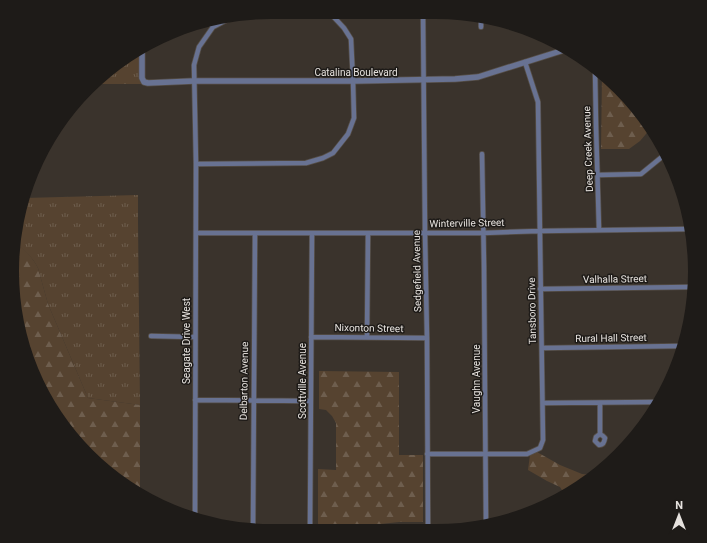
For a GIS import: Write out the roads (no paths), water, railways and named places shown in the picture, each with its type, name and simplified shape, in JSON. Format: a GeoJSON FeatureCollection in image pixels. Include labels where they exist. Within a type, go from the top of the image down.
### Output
{"type":"FeatureCollection","features":[{"type":"Feature","properties":{"kind":"street"},"geometry":{"type":"LineString","coordinates":[[196,164],[306,163],[323,158],[333,152],[348,134],[354,118],[351,39],[336,19]]}},
{"type":"Feature","properties":{"kind":"street","name":"Sedgefield Avenue"},"geometry":{"type":"LineString","coordinates":[[423,19],[428,524]]}},
{"type":"Feature","properties":{"kind":"street","name":"Seagate Drive West"},"geometry":{"type":"LineString","coordinates":[[195,512],[196,164],[194,65],[199,48],[213,27],[216,26]]}},
{"type":"Feature","properties":{"kind":"street","name":"Catalina Boulevard"},"geometry":{"type":"LineString","coordinates":[[142,55],[142,78],[144,82],[148,83],[194,81],[353,81],[455,79],[478,77],[559,51]]}},
{"type":"Feature","properties":{"kind":"street","name":"Tansboro Drive"},"geometry":{"type":"LineString","coordinates":[[427,454],[527,454],[540,448],[543,440],[538,102],[525,62]]}},
{"type":"Feature","properties":{"kind":"street","name":"Deep Creek Avenue"},"geometry":{"type":"LineString","coordinates":[[595,76],[599,230]]}},
{"type":"Feature","properties":{"kind":"street","name":"Vaughn Avenue"},"geometry":{"type":"LineString","coordinates":[[482,154],[486,519]]}},
{"type":"Feature","properties":{"kind":"street"},"geometry":{"type":"LineString","coordinates":[[598,175],[642,174],[661,158]]}},
{"type":"Feature","properties":{"kind":"street","name":"Winterville Street"},"geometry":{"type":"LineString","coordinates":[[196,233],[483,233],[684,229]]}},
{"type":"Feature","properties":{"kind":"street","name":"Delbarton Avenue"},"geometry":{"type":"LineString","coordinates":[[253,523],[255,233]]}},
{"type":"Feature","properties":{"kind":"street","name":"Scottville Avenue"},"geometry":{"type":"LineString","coordinates":[[310,524],[312,233]]}},
{"type":"Feature","properties":{"kind":"street"},"geometry":{"type":"LineString","coordinates":[[367,337],[368,233]]}},
{"type":"Feature","properties":{"kind":"street","name":"Valhalla Street"},"geometry":{"type":"LineString","coordinates":[[540,289],[687,287]]}},
{"type":"Feature","properties":{"kind":"street"},"geometry":{"type":"LineString","coordinates":[[151,336],[195,337]]}},
{"type":"Feature","properties":{"kind":"street","name":"Nixonton Street"},"geometry":{"type":"LineString","coordinates":[[311,337],[427,338]]}},
{"type":"Feature","properties":{"kind":"street","name":"Rural Hall Street"},"geometry":{"type":"LineString","coordinates":[[542,348],[677,346]]}},
{"type":"Feature","properties":{"kind":"street"},"geometry":{"type":"LineString","coordinates":[[195,400],[310,401]]}},
{"type":"Feature","properties":{"kind":"street"},"geometry":{"type":"LineString","coordinates":[[543,403],[651,402]]}},
{"type":"Feature","properties":{"kind":"street"},"geometry":{"type":"LineString","coordinates":[[600,403],[600,434]]}}]}
